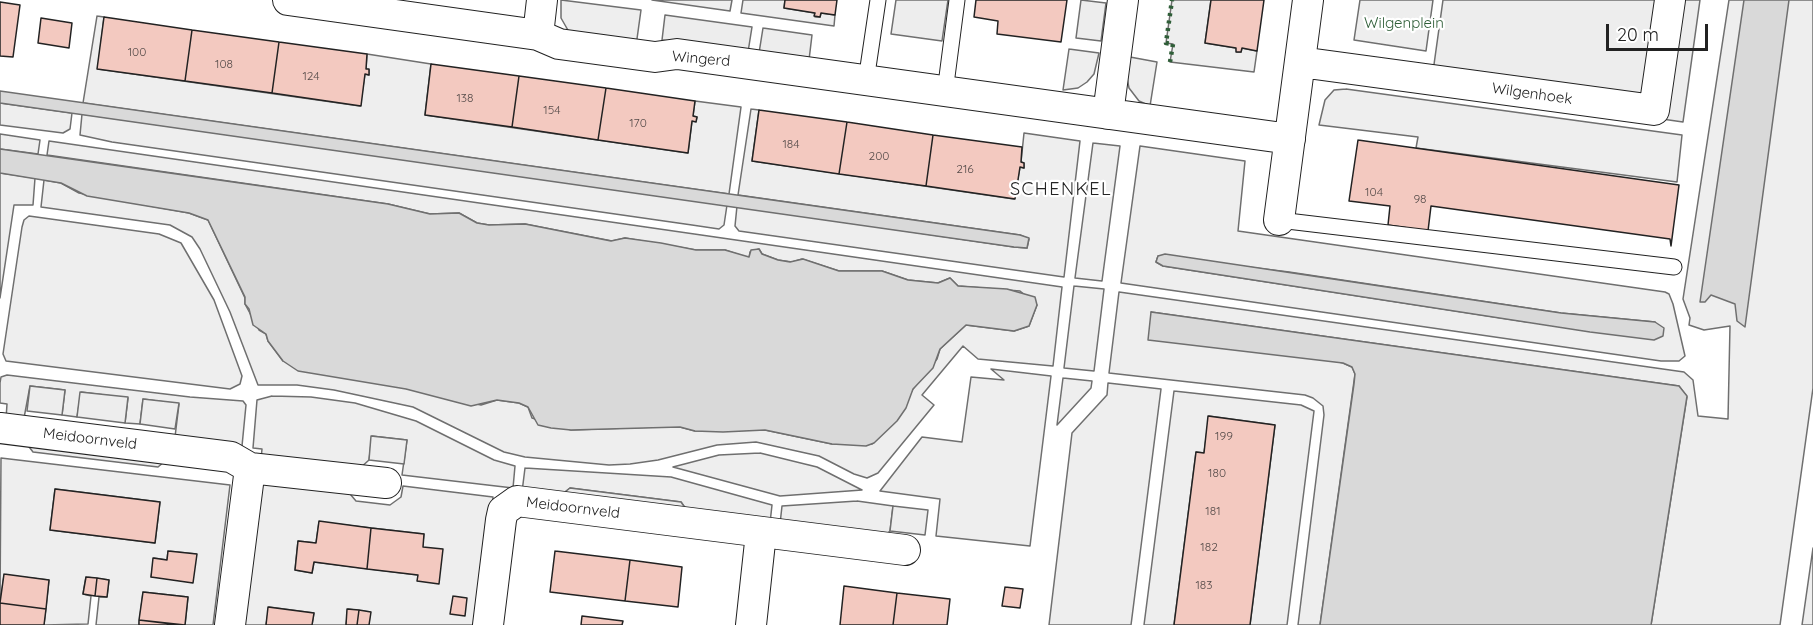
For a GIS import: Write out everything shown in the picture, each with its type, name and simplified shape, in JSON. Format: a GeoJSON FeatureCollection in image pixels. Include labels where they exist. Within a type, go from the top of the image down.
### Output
{"type":"FeatureCollection","features":[{"type":"Feature","properties":{"kind":"street","name":"Wingerd"},"geometry":{"type":"LineString","coordinates":[[288,0],[538,35],[559,44],[655,57],[676,54],[1108,114]]}},
{"type":"Feature","properties":{"kind":"street"},"geometry":{"type":"LineString","coordinates":[[538,35],[542,0]]}},
{"type":"Feature","properties":{"kind":"street"},"geometry":{"type":"LineString","coordinates":[[1123,0],[1108,114],[1290,139]]}},
{"type":"Feature","properties":{"kind":"street"},"geometry":{"type":"LineString","coordinates":[[1279,220],[1308,0]]}},
{"type":"Feature","properties":{"kind":"street","name":"Wilgenhoek"},"geometry":{"type":"LineString","coordinates":[[1300,62],[1654,110],[1670,0]]}},
{"type":"Feature","properties":{"kind":"street","name":"Meidoornveld"},"geometry":{"type":"LineString","coordinates":[[0,428],[231,457],[250,468],[386,483]]}},
{"type":"Feature","properties":{"kind":"street"},"geometry":{"type":"LineString","coordinates":[[230,625],[250,468]]}},
{"type":"Feature","properties":{"kind":"street","name":"Meidoornveld"},"geometry":{"type":"LineString","coordinates":[[488,625],[503,511],[517,501],[905,550]]}},
{"type":"Feature","properties":{"kind":"street"},"geometry":{"type":"LineString","coordinates":[[751,625],[761,533]]}},
{"type":"Feature","properties":{"kind":"lane"},"geometry":{"type":"LineString","coordinates":[[866,81],[878,0]]}},
{"type":"Feature","properties":{"kind":"lane"},"geometry":{"type":"LineString","coordinates":[[945,92],[957,0]]}},
{"type":"Feature","properties":{"kind":"lane"},"geometry":{"type":"LineString","coordinates":[[1279,220],[1674,267]]}},
{"type":"Feature","properties":{"kind":"green space"},"geometry":{"type":"Polygon","coordinates":[[[561,0],[641,10],[636,46],[569,32],[561,18],[561,0]]]}},
{"type":"Feature","properties":{"kind":"green space"},"geometry":{"type":"Polygon","coordinates":[[[652,0],[732,0],[730,11],[652,0]]]}},
{"type":"Feature","properties":{"kind":"green space"},"geometry":{"type":"Polygon","coordinates":[[[743,0],[785,0],[784,8],[815,13],[815,17],[820,17],[821,13],[835,15],[834,26],[741,13],[743,0]]]}},
{"type":"Feature","properties":{"kind":"green space"},"geometry":{"type":"Polygon","coordinates":[[[1172,0],[1211,0],[1205,43],[1236,48],[1237,52],[1241,52],[1242,48],[1257,51],[1254,72],[1170,62],[1173,44],[1166,43],[1172,0]]]}},
{"type":"Feature","properties":{"kind":"green space","name":"Wilgenplein"},"geometry":{"type":"Polygon","coordinates":[[[1360,0],[1433,0],[1426,51],[1354,40],[1360,0]]]}},
{"type":"Feature","properties":{"kind":"green space"},"geometry":{"type":"Polygon","coordinates":[[[1729,0],[1813,0],[1813,388],[1780,625],[1651,625],[1687,397],[1679,386],[1151,312],[1352,367],[1355,374],[1320,625],[1298,625],[1324,415],[1323,406],[1305,395],[1109,373],[1119,292],[1684,372],[1693,380],[1698,416],[1728,419],[1730,326],[1704,330],[1689,325],[1690,318],[1683,299],[1729,0]]]}},
{"type":"Feature","properties":{"kind":"green space"},"geometry":{"type":"Polygon","coordinates":[[[97,16],[104,17],[98,69],[360,106],[365,74],[369,75],[369,70],[366,69],[367,54],[431,64],[425,115],[688,153],[692,121],[696,121],[697,117],[693,116],[695,101],[741,107],[729,194],[83,103],[97,16]]]}},
{"type":"Feature","properties":{"kind":"green space"},"geometry":{"type":"Polygon","coordinates":[[[1069,49],[1099,53],[1094,74],[1087,82],[1078,88],[1063,90],[1069,49]]]}},
{"type":"Feature","properties":{"kind":"green space"},"geometry":{"type":"Polygon","coordinates":[[[1130,57],[1157,62],[1150,106],[1139,101],[1129,88],[1127,78],[1130,57]]]}},
{"type":"Feature","properties":{"kind":"green space"},"geometry":{"type":"Polygon","coordinates":[[[1346,89],[1682,135],[1677,182],[1416,148],[1418,137],[1319,125],[1325,100],[1334,90],[1346,89]]]}},
{"type":"Feature","properties":{"kind":"green space"},"geometry":{"type":"Polygon","coordinates":[[[0,103],[72,113],[70,129],[63,133],[0,125],[0,103]]]}},
{"type":"Feature","properties":{"kind":"green space"},"geometry":{"type":"Polygon","coordinates":[[[751,109],[759,110],[752,161],[1014,199],[1020,167],[1024,168],[1024,163],[1021,162],[1024,133],[1080,141],[1064,277],[739,231],[735,226],[737,206],[1014,247],[1027,248],[1029,239],[1020,235],[738,195],[751,109]]]}},
{"type":"Feature","properties":{"kind":"green space"},"geometry":{"type":"Polygon","coordinates":[[[82,114],[727,205],[724,225],[719,229],[112,142],[80,135],[82,114]]]}},
{"type":"Feature","properties":{"kind":"green space"},"geometry":{"type":"Polygon","coordinates":[[[0,134],[40,140],[38,154],[0,149],[0,134]]]}},
{"type":"Feature","properties":{"kind":"green space"},"geometry":{"type":"Polygon","coordinates":[[[49,141],[1062,287],[1053,366],[978,359],[963,346],[922,395],[934,405],[878,473],[867,478],[819,456],[756,442],[717,445],[658,460],[630,464],[609,465],[525,457],[504,452],[413,407],[334,390],[297,385],[258,385],[230,312],[192,237],[170,225],[41,207],[44,180],[61,183],[79,193],[189,213],[208,220],[245,298],[245,304],[259,330],[266,334],[268,341],[283,361],[481,405],[497,400],[519,403],[528,407],[532,418],[571,430],[680,427],[695,431],[765,430],[832,444],[872,444],[894,422],[913,389],[937,359],[940,349],[966,325],[1014,331],[1029,326],[1037,305],[1020,291],[958,286],[950,278],[938,283],[908,280],[882,271],[839,271],[802,259],[792,262],[778,260],[762,254],[759,249],[750,252],[749,258],[725,250],[696,250],[625,238],[612,241],[525,224],[489,225],[477,223],[459,213],[430,214],[388,204],[47,155],[49,141]]]}},
{"type":"Feature","properties":{"kind":"green space"},"geometry":{"type":"Polygon","coordinates":[[[1093,143],[1120,146],[1102,281],[1075,278],[1093,143]]]}},
{"type":"Feature","properties":{"kind":"green space"},"geometry":{"type":"Polygon","coordinates":[[[1140,146],[1245,161],[1238,231],[1665,292],[1669,294],[1673,304],[1685,356],[1679,361],[1661,361],[1121,283],[1140,146]],[[1158,256],[1156,262],[1163,266],[1527,322],[1655,322],[1561,313],[1289,272],[1158,256]]]}},
{"type":"Feature","properties":{"kind":"green space"},"geometry":{"type":"Polygon","coordinates":[[[0,173],[35,178],[33,205],[14,205],[0,298],[0,173]]]}},
{"type":"Feature","properties":{"kind":"green space"},"geometry":{"type":"Polygon","coordinates":[[[29,216],[159,234],[181,243],[214,300],[242,376],[240,384],[230,389],[6,361],[3,354],[22,227],[24,220],[29,216]]]}},
{"type":"Feature","properties":{"kind":"green space"},"geometry":{"type":"Polygon","coordinates":[[[1074,286],[1104,289],[1094,371],[1064,368],[1074,286]]]}},
{"type":"Feature","properties":{"kind":"green space"},"geometry":{"type":"Polygon","coordinates":[[[991,369],[1051,376],[1030,546],[936,536],[940,499],[880,491],[922,437],[962,442],[971,377],[1004,380],[991,369]]]}},
{"type":"Feature","properties":{"kind":"green space"},"geometry":{"type":"Polygon","coordinates":[[[7,375],[190,397],[243,401],[246,405],[242,446],[175,437],[179,404],[143,399],[140,424],[125,423],[128,398],[81,392],[77,417],[62,415],[65,390],[30,386],[24,418],[6,419],[7,404],[0,403],[0,383],[1,377],[7,375]]]}},
{"type":"Feature","properties":{"kind":"green space"},"geometry":{"type":"Polygon","coordinates":[[[1063,378],[1092,381],[1091,388],[1057,425],[1063,378]]]}},
{"type":"Feature","properties":{"kind":"green space"},"geometry":{"type":"Polygon","coordinates":[[[1108,383],[1161,389],[1131,625],[1049,625],[1072,433],[1107,395],[1108,383]]]}},
{"type":"Feature","properties":{"kind":"green space"},"geometry":{"type":"Polygon","coordinates":[[[1174,391],[1301,405],[1314,411],[1287,625],[1250,625],[1275,425],[1209,416],[1204,453],[1196,452],[1174,625],[1144,625],[1174,391]]]}},
{"type":"Feature","properties":{"kind":"green space"},"geometry":{"type":"Polygon","coordinates":[[[272,396],[311,397],[355,403],[416,421],[494,460],[515,466],[513,488],[402,475],[407,440],[372,436],[369,460],[358,470],[261,459],[262,449],[253,448],[257,400],[272,396]]]}},
{"type":"Feature","properties":{"kind":"green space"},"geometry":{"type":"Polygon","coordinates":[[[760,453],[817,467],[862,490],[780,496],[673,467],[719,455],[760,453]]]}},
{"type":"Feature","properties":{"kind":"green space"},"geometry":{"type":"Polygon","coordinates":[[[1,458],[230,485],[213,625],[185,625],[188,597],[143,592],[139,625],[96,625],[99,597],[107,597],[109,580],[86,577],[83,594],[91,596],[88,624],[44,625],[49,580],[4,575],[0,606],[1,458]],[[55,489],[50,530],[155,543],[160,502],[55,489]],[[168,551],[167,560],[154,558],[151,577],[196,554],[168,551]]]}},
{"type":"Feature","properties":{"kind":"green space"},"geometry":{"type":"Polygon","coordinates":[[[525,468],[671,477],[772,505],[770,523],[688,512],[681,502],[570,488],[560,496],[522,492],[525,468]]]}},
{"type":"Feature","properties":{"kind":"green space"},"geometry":{"type":"Polygon","coordinates":[[[259,477],[345,488],[356,501],[390,505],[401,497],[403,486],[493,497],[477,625],[369,625],[370,612],[348,609],[346,625],[312,625],[314,613],[269,607],[266,625],[240,625],[259,477]],[[319,522],[316,543],[298,541],[295,570],[312,573],[314,562],[418,575],[418,581],[424,534],[319,522]]]}},
{"type":"Feature","properties":{"kind":"green space"},"geometry":{"type":"Polygon","coordinates":[[[857,501],[893,506],[890,531],[883,537],[780,524],[782,506],[857,501]]]}},
{"type":"Feature","properties":{"kind":"green space"},"geometry":{"type":"Polygon","coordinates":[[[1813,548],[1813,625],[1802,625],[1813,548]]]}},
{"type":"Feature","properties":{"kind":"shaded area"},"geometry":{"type":"Polygon","coordinates":[[[896,0],[948,0],[942,41],[891,34],[896,0]]]}},
{"type":"Feature","properties":{"kind":"shaded area"},"geometry":{"type":"Polygon","coordinates":[[[1081,0],[1106,3],[1101,41],[1076,38],[1081,0]]]}},
{"type":"Feature","properties":{"kind":"shaded area","name":"Wilgenplein"},"geometry":{"type":"Polygon","coordinates":[[[1443,0],[1700,0],[1683,122],[1431,86],[1443,0]]]}},
{"type":"Feature","properties":{"kind":"shaded area"},"geometry":{"type":"Polygon","coordinates":[[[1744,0],[1789,0],[1745,327],[1737,321],[1735,304],[1711,295],[1705,302],[1700,302],[1744,0]]]}},
{"type":"Feature","properties":{"kind":"shaded area"},"geometry":{"type":"Polygon","coordinates":[[[665,15],[752,27],[748,52],[662,40],[665,15]]]}},
{"type":"Feature","properties":{"kind":"shaded area"},"geometry":{"type":"Polygon","coordinates":[[[763,28],[812,35],[809,60],[759,53],[763,28]]]}},
{"type":"Feature","properties":{"kind":"shaded area"},"geometry":{"type":"Polygon","coordinates":[[[0,91],[1029,238],[1027,248],[1014,247],[0,103],[0,91]]]}},
{"type":"Feature","properties":{"kind":"shaded area"},"geometry":{"type":"Polygon","coordinates":[[[0,149],[388,204],[430,214],[459,213],[477,223],[489,225],[525,224],[611,241],[625,238],[696,250],[725,250],[749,257],[751,250],[759,249],[762,254],[778,260],[790,262],[803,259],[839,271],[882,271],[908,280],[938,283],[950,278],[958,286],[1007,289],[1035,297],[1037,305],[1029,326],[1014,331],[966,325],[940,349],[933,368],[913,389],[906,408],[897,421],[874,443],[866,446],[832,444],[765,430],[723,432],[695,431],[680,427],[571,430],[551,428],[538,425],[528,407],[519,403],[497,400],[471,406],[406,389],[298,371],[283,361],[268,341],[266,334],[253,325],[249,309],[245,304],[245,297],[208,220],[189,213],[87,196],[61,183],[0,173],[0,149]]]}},
{"type":"Feature","properties":{"kind":"shaded area"},"geometry":{"type":"Polygon","coordinates":[[[1165,254],[1561,313],[1655,322],[1664,328],[1663,336],[1654,340],[1590,332],[1163,266],[1156,262],[1158,256],[1165,254]]]}},
{"type":"Feature","properties":{"kind":"shaded area"},"geometry":{"type":"Polygon","coordinates":[[[1151,312],[1679,386],[1687,396],[1651,625],[1320,625],[1354,384],[1355,374],[1352,367],[1343,363],[1148,340],[1151,312]]]}},
{"type":"Feature","properties":{"kind":"shaded area"},"geometry":{"type":"Polygon","coordinates":[[[30,386],[65,390],[62,415],[27,411],[30,386]]]}},
{"type":"Feature","properties":{"kind":"shaded area"},"geometry":{"type":"Polygon","coordinates":[[[80,392],[128,397],[125,423],[77,417],[80,392]]]}},
{"type":"Feature","properties":{"kind":"shaded area"},"geometry":{"type":"Polygon","coordinates":[[[143,399],[179,403],[175,429],[140,424],[143,399]]]}},
{"type":"Feature","properties":{"kind":"shaded area"},"geometry":{"type":"Polygon","coordinates":[[[371,436],[407,440],[404,464],[369,460],[371,436]]]}},
{"type":"Feature","properties":{"kind":"shaded area"},"geometry":{"type":"Polygon","coordinates":[[[23,439],[171,456],[158,467],[33,452],[23,439]]]}},
{"type":"Feature","properties":{"kind":"shaded area"},"geometry":{"type":"Polygon","coordinates":[[[570,488],[681,502],[688,512],[560,496],[570,488]]]}},
{"type":"Feature","properties":{"kind":"shaded area"},"geometry":{"type":"Polygon","coordinates":[[[893,506],[928,510],[925,535],[890,531],[893,506]]]}},
{"type":"Feature","properties":{"kind":"building"},"geometry":{"type":"Polygon","coordinates":[[[785,0],[837,0],[835,15],[821,13],[820,17],[814,16],[815,13],[784,8],[785,0]]]}},
{"type":"Feature","properties":{"kind":"building"},"geometry":{"type":"Polygon","coordinates":[[[976,0],[1067,0],[1061,42],[997,34],[998,21],[974,17],[976,0]]]}},
{"type":"Feature","properties":{"kind":"building"},"geometry":{"type":"Polygon","coordinates":[[[1211,0],[1264,0],[1257,51],[1242,48],[1241,52],[1236,52],[1236,48],[1205,43],[1211,0]]]}},
{"type":"Feature","properties":{"kind":"building"},"geometry":{"type":"Polygon","coordinates":[[[0,2],[20,5],[13,57],[0,56],[0,2]]]}},
{"type":"Feature","properties":{"kind":"building"},"geometry":{"type":"Polygon","coordinates":[[[104,17],[192,30],[185,81],[97,69],[104,17]]]}},
{"type":"Feature","properties":{"kind":"building"},"geometry":{"type":"Polygon","coordinates":[[[41,18],[72,23],[69,48],[38,43],[41,18]]]}},
{"type":"Feature","properties":{"kind":"building"},"geometry":{"type":"Polygon","coordinates":[[[192,30],[279,42],[272,93],[185,81],[192,30]]]}},
{"type":"Feature","properties":{"kind":"building"},"geometry":{"type":"Polygon","coordinates":[[[279,42],[367,54],[366,69],[369,69],[369,75],[365,74],[361,106],[272,93],[279,42]]]}},
{"type":"Feature","properties":{"kind":"building"},"geometry":{"type":"Polygon","coordinates":[[[431,64],[519,76],[512,127],[425,115],[431,64]]]}},
{"type":"Feature","properties":{"kind":"building"},"geometry":{"type":"Polygon","coordinates":[[[519,76],[606,88],[598,140],[512,127],[519,76]]]}},
{"type":"Feature","properties":{"kind":"building"},"geometry":{"type":"Polygon","coordinates":[[[606,88],[695,101],[693,116],[697,117],[696,122],[692,121],[688,153],[598,140],[606,88]]]}},
{"type":"Feature","properties":{"kind":"building"},"geometry":{"type":"Polygon","coordinates":[[[759,110],[847,122],[839,174],[752,161],[759,110]]]}},
{"type":"Feature","properties":{"kind":"building"},"geometry":{"type":"Polygon","coordinates":[[[847,122],[933,135],[926,186],[839,174],[847,122]]]}},
{"type":"Feature","properties":{"kind":"building"},"geometry":{"type":"Polygon","coordinates":[[[933,135],[1022,147],[1021,162],[1024,163],[1024,168],[1020,167],[1015,199],[926,186],[933,135]]]}},
{"type":"Feature","properties":{"kind":"building"},"geometry":{"type":"Polygon","coordinates":[[[1358,140],[1679,185],[1671,246],[1670,239],[1431,206],[1428,231],[1388,225],[1390,206],[1349,201],[1358,140]]]}},
{"type":"Feature","properties":{"kind":"building"},"geometry":{"type":"Polygon","coordinates":[[[1208,416],[1275,425],[1250,625],[1174,625],[1196,452],[1204,453],[1208,416]]]}},
{"type":"Feature","properties":{"kind":"building"},"geometry":{"type":"Polygon","coordinates":[[[55,489],[160,502],[155,543],[50,530],[55,489]]]}},
{"type":"Feature","properties":{"kind":"building"},"geometry":{"type":"Polygon","coordinates":[[[319,521],[371,528],[367,569],[314,562],[312,573],[295,570],[298,541],[316,543],[319,521]]]}},
{"type":"Feature","properties":{"kind":"building"},"geometry":{"type":"Polygon","coordinates":[[[371,528],[424,534],[423,547],[443,549],[439,584],[417,581],[418,575],[367,569],[371,528]]]}},
{"type":"Feature","properties":{"kind":"building"},"geometry":{"type":"Polygon","coordinates":[[[168,551],[197,554],[193,583],[151,577],[153,558],[167,560],[168,551]]]}},
{"type":"Feature","properties":{"kind":"building"},"geometry":{"type":"Polygon","coordinates":[[[555,551],[630,560],[625,601],[550,592],[555,551]]]}},
{"type":"Feature","properties":{"kind":"building"},"geometry":{"type":"Polygon","coordinates":[[[630,560],[682,567],[678,607],[625,601],[630,560]]]}},
{"type":"Feature","properties":{"kind":"building"},"geometry":{"type":"Polygon","coordinates":[[[4,574],[49,580],[46,609],[0,603],[4,574]]]}},
{"type":"Feature","properties":{"kind":"building"},"geometry":{"type":"Polygon","coordinates":[[[86,577],[97,578],[95,596],[83,594],[86,577]]]}},
{"type":"Feature","properties":{"kind":"building"},"geometry":{"type":"Polygon","coordinates":[[[97,578],[109,580],[107,597],[95,596],[97,578]]]}},
{"type":"Feature","properties":{"kind":"building"},"geometry":{"type":"Polygon","coordinates":[[[844,586],[897,593],[893,625],[840,625],[844,586]]]}},
{"type":"Feature","properties":{"kind":"building"},"geometry":{"type":"Polygon","coordinates":[[[1005,587],[1023,589],[1020,608],[1002,606],[1005,587]]]}},
{"type":"Feature","properties":{"kind":"building"},"geometry":{"type":"Polygon","coordinates":[[[143,592],[188,597],[185,625],[139,620],[143,592]]]}},
{"type":"Feature","properties":{"kind":"building"},"geometry":{"type":"Polygon","coordinates":[[[897,593],[950,599],[947,625],[893,625],[897,593]]]}},
{"type":"Feature","properties":{"kind":"building"},"geometry":{"type":"Polygon","coordinates":[[[453,596],[467,598],[465,616],[450,614],[453,596]]]}},
{"type":"Feature","properties":{"kind":"building"},"geometry":{"type":"Polygon","coordinates":[[[0,603],[46,609],[44,625],[0,625],[0,603]]]}},
{"type":"Feature","properties":{"kind":"building"},"geometry":{"type":"Polygon","coordinates":[[[268,607],[314,613],[312,625],[266,625],[268,607]]]}},
{"type":"Feature","properties":{"kind":"building"},"geometry":{"type":"Polygon","coordinates":[[[347,609],[359,610],[357,625],[346,625],[347,609]]]}},
{"type":"Feature","properties":{"kind":"building"},"geometry":{"type":"Polygon","coordinates":[[[359,610],[371,612],[369,625],[357,625],[359,610]]]}},
{"type":"Feature","properties":{"kind":"building"},"geometry":{"type":"Polygon","coordinates":[[[582,616],[623,621],[622,625],[581,625],[582,616]]]}},
{"type":"Feature","properties":{"kind":"building"},"geometry":{"type":"Polygon","coordinates":[[[139,620],[180,625],[139,625],[139,620]]]}},
{"type":"Feature","properties":{"kind":"hedge"},"geometry":{"type":"LineString","coordinates":[[1170,62],[1173,44],[1166,43],[1172,0]]}},
{"type":"Feature","properties":{"kind":"district","name":"SCHENKEL"},"geometry":{"type":"Point","coordinates":[1061,190]}}]}
